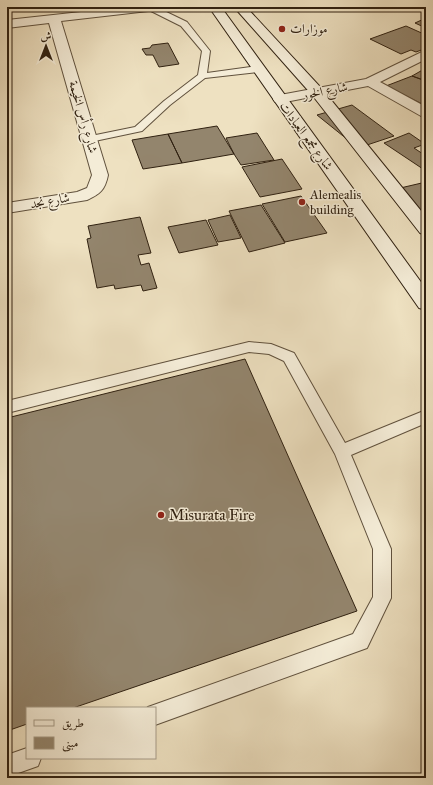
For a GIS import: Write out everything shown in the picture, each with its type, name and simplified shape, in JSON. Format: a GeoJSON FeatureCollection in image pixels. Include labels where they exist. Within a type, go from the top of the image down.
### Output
{"type":"FeatureCollection","features":[{"type":"Feature","properties":{"kind":"main road"},"geometry":{"type":"LineString","coordinates":[[7,24],[155,7]]}},
{"type":"Feature","properties":{"kind":"main road","name":"شارع مجمع العيادات"},"geometry":{"type":"LineString","coordinates":[[215,7],[426,303]]}},
{"type":"Feature","properties":{"kind":"main road"},"geometry":{"type":"LineString","coordinates":[[240,7],[318,93],[426,229]]}},
{"type":"Feature","properties":{"kind":"main road","name":"شارع رأس الخيمة"},"geometry":{"type":"LineString","coordinates":[[54,19],[100,175],[98,183],[93,191]]}},
{"type":"Feature","properties":{"kind":"main road","name":"شارع الخور"},"geometry":{"type":"LineString","coordinates":[[280,99],[370,82],[426,54]]}},
{"type":"Feature","properties":{"kind":"main road"},"geometry":{"type":"LineString","coordinates":[[370,82],[426,113]]}},
{"type":"Feature","properties":{"kind":"main road","name":"شارع نجد"},"geometry":{"type":"LineString","coordinates":[[7,208],[81,196],[93,191]]}},
{"type":"Feature","properties":{"kind":"lane"},"geometry":{"type":"LineString","coordinates":[[155,7],[184,24],[206,51],[202,76]]}},
{"type":"Feature","properties":{"kind":"lane"},"geometry":{"type":"LineString","coordinates":[[90,139],[138,129],[167,103],[202,76],[258,69]]}},
{"type":"Feature","properties":{"kind":"lane"},"geometry":{"type":"LineString","coordinates":[[7,408],[249,347],[271,349],[289,356],[342,452],[382,549],[382,598],[360,642],[156,714]]}},
{"type":"Feature","properties":{"kind":"lane"},"geometry":{"type":"LineString","coordinates":[[342,452],[426,416]]}},
{"type":"Feature","properties":{"kind":"lane"},"geometry":{"type":"LineString","coordinates":[[7,766],[27,759]]}},
{"type":"Feature","properties":{"kind":"building"},"geometry":{"type":"Polygon","coordinates":[[[426,18],[426,28],[415,23],[426,18]]]}},
{"type":"Feature","properties":{"kind":"building"},"geometry":{"type":"Polygon","coordinates":[[[406,26],[426,35],[426,45],[422,47],[424,49],[416,52],[411,50],[401,54],[370,39],[406,26]]]}},
{"type":"Feature","properties":{"kind":"building"},"geometry":{"type":"Polygon","coordinates":[[[168,43],[179,64],[159,67],[153,55],[146,55],[142,49],[150,48],[152,45],[168,43]]]}},
{"type":"Feature","properties":{"kind":"building"},"geometry":{"type":"Polygon","coordinates":[[[426,68],[426,81],[412,76],[426,68]]]}},
{"type":"Feature","properties":{"kind":"building"},"geometry":{"type":"Polygon","coordinates":[[[412,76],[426,81],[426,106],[386,86],[412,76]]]}},
{"type":"Feature","properties":{"kind":"building"},"geometry":{"type":"Polygon","coordinates":[[[352,105],[394,136],[358,148],[317,115],[352,105]]]}},
{"type":"Feature","properties":{"kind":"building"},"geometry":{"type":"Polygon","coordinates":[[[217,126],[234,154],[182,163],[168,134],[217,126]]]}},
{"type":"Feature","properties":{"kind":"building"},"geometry":{"type":"Polygon","coordinates":[[[257,133],[274,160],[241,165],[226,138],[257,133]]]}},
{"type":"Feature","properties":{"kind":"building"},"geometry":{"type":"Polygon","coordinates":[[[409,133],[425,144],[414,148],[426,156],[426,171],[384,143],[409,133]]]}},
{"type":"Feature","properties":{"kind":"building"},"geometry":{"type":"Polygon","coordinates":[[[168,134],[182,163],[143,169],[132,140],[168,134]]]}},
{"type":"Feature","properties":{"kind":"building"},"geometry":{"type":"Polygon","coordinates":[[[282,159],[302,189],[260,197],[242,167],[282,159]]]}},
{"type":"Feature","properties":{"kind":"building"},"geometry":{"type":"Polygon","coordinates":[[[426,182],[426,224],[396,189],[426,182]]]}},
{"type":"Feature","properties":{"kind":"building"},"geometry":{"type":"Polygon","coordinates":[[[301,196],[327,233],[285,242],[262,204],[301,196]]]}},
{"type":"Feature","properties":{"kind":"building"},"geometry":{"type":"Polygon","coordinates":[[[261,205],[285,243],[249,252],[229,211],[261,205]]]}},
{"type":"Feature","properties":{"kind":"building"},"geometry":{"type":"Polygon","coordinates":[[[230,215],[241,238],[218,242],[208,220],[230,215]]]}},
{"type":"Feature","properties":{"kind":"building"},"geometry":{"type":"Polygon","coordinates":[[[140,217],[151,253],[138,255],[141,265],[149,263],[157,288],[143,291],[141,285],[115,289],[114,285],[97,288],[87,239],[91,238],[88,226],[140,217]]]}},
{"type":"Feature","properties":{"kind":"building"},"geometry":{"type":"Polygon","coordinates":[[[206,220],[218,245],[179,253],[168,227],[206,220]]]}},
{"type":"Feature","properties":{"kind":"building","name":"Misurata Fire"},"geometry":{"type":"Polygon","coordinates":[[[245,359],[357,611],[76,707],[26,707],[26,724],[7,731],[7,418],[245,359]]]}},
{"type":"Feature","properties":{"kind":"place","name":"موزارات"},"geometry":{"type":"Point","coordinates":[282,29]}},
{"type":"Feature","properties":{"kind":"place","name":"Alemealis building"},"geometry":{"type":"Point","coordinates":[302,202]}},
{"type":"Feature","properties":{"kind":"place","name":"Misurata Fire"},"geometry":{"type":"Point","coordinates":[161,515]}}]}
